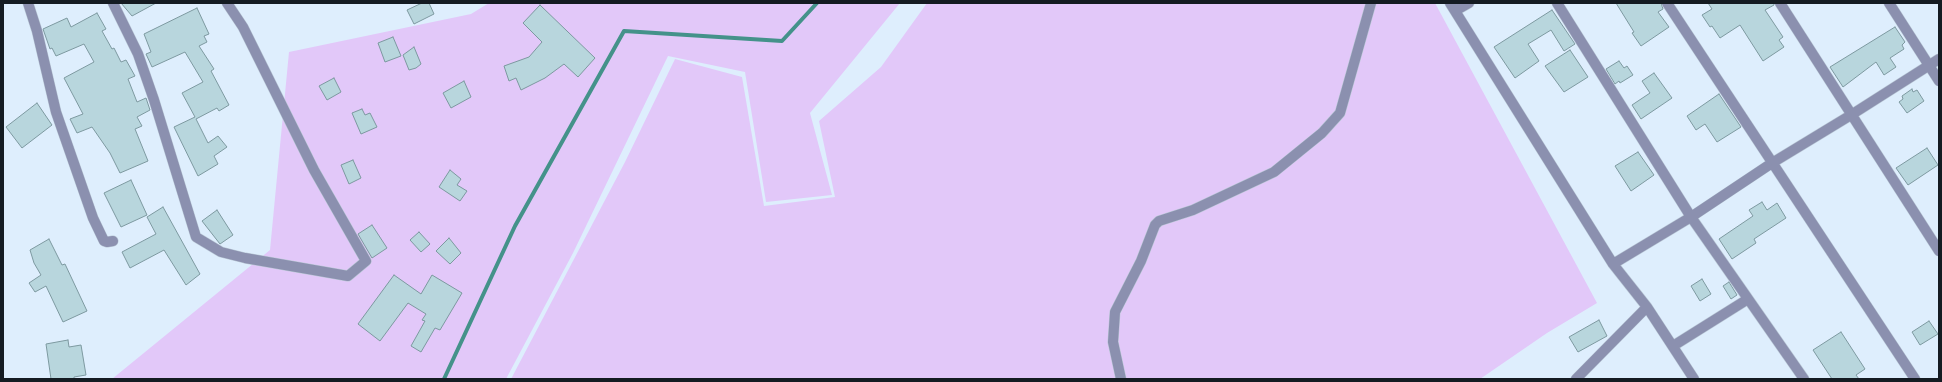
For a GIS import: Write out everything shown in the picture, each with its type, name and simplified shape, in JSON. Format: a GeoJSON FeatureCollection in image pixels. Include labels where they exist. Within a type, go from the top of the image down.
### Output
{"type":"FeatureCollection","features":[{"type":"Feature","properties":{"kind":"street"},"geometry":{"type":"LineString","coordinates":[[28,3],[37,31],[56,112],[93,218],[104,241],[107,242],[113,240]]}},
{"type":"Feature","properties":{"kind":"street"},"geometry":{"type":"LineString","coordinates":[[113,3],[138,54],[152,93],[196,237],[221,252],[245,258],[348,276],[366,261],[314,170],[243,27],[227,3]]}},
{"type":"Feature","properties":{"kind":"street"},"geometry":{"type":"LineString","coordinates":[[1121,379],[1113,342],[1114,312],[1141,260],[1155,225],[1159,221],[1193,210],[1274,172],[1328,128],[1341,108],[1372,3]]}},
{"type":"Feature","properties":{"kind":"street"},"geometry":{"type":"LineString","coordinates":[[1468,3],[1453,7],[1613,264],[1646,307],[1694,379]]}},
{"type":"Feature","properties":{"kind":"street"},"geometry":{"type":"LineString","coordinates":[[1557,3],[1690,218],[1804,379]]}},
{"type":"Feature","properties":{"kind":"street"},"geometry":{"type":"LineString","coordinates":[[1667,3],[1915,379]]}},
{"type":"Feature","properties":{"kind":"street"},"geometry":{"type":"LineString","coordinates":[[1780,3],[1939,251]]}},
{"type":"Feature","properties":{"kind":"street"},"geometry":{"type":"LineString","coordinates":[[1888,3],[1939,81]]}},
{"type":"Feature","properties":{"kind":"street"},"geometry":{"type":"LineString","coordinates":[[1613,264],[1690,218],[1772,163],[1939,59]]}},
{"type":"Feature","properties":{"kind":"street"},"geometry":{"type":"LineString","coordinates":[[1673,346],[1748,299]]}},
{"type":"Feature","properties":{"kind":"street"},"geometry":{"type":"LineString","coordinates":[[1576,379],[1646,307]]}},
{"type":"Feature","properties":{"kind":"shaded area"},"geometry":{"type":"Polygon","coordinates":[[[489,3],[900,3],[810,113],[832,195],[766,202],[745,72],[668,56],[573,253],[506,379],[112,379],[270,250],[289,52],[471,14],[489,3]]]}},
{"type":"Feature","properties":{"kind":"shaded area"},"geometry":{"type":"Polygon","coordinates":[[[927,3],[1435,3],[1597,303],[1547,333],[1480,379],[511,379],[625,162],[675,59],[742,77],[764,206],[835,197],[819,121],[881,67],[927,3]]]}},
{"type":"Feature","properties":{"kind":"building"},"geometry":{"type":"Polygon","coordinates":[[[121,3],[156,3],[132,16],[121,3]]]}},
{"type":"Feature","properties":{"kind":"building"},"geometry":{"type":"Polygon","coordinates":[[[422,3],[429,3],[434,14],[414,24],[407,10],[422,3]]]}},
{"type":"Feature","properties":{"kind":"building"},"geometry":{"type":"Polygon","coordinates":[[[1616,3],[1661,3],[1663,9],[1658,12],[1669,27],[1641,46],[1632,33],[1634,32],[1616,3]]]}},
{"type":"Feature","properties":{"kind":"building"},"geometry":{"type":"Polygon","coordinates":[[[1708,3],[1774,3],[1774,5],[1765,10],[1783,37],[1779,40],[1784,47],[1763,61],[1740,25],[1720,38],[1702,15],[1712,9],[1708,3]]]}},
{"type":"Feature","properties":{"kind":"building"},"geometry":{"type":"Polygon","coordinates":[[[540,5],[595,58],[578,77],[564,64],[545,78],[521,90],[516,78],[509,81],[504,66],[529,57],[542,42],[523,23],[540,5]]]}},
{"type":"Feature","properties":{"kind":"building"},"geometry":{"type":"Polygon","coordinates":[[[197,8],[209,34],[204,36],[207,42],[199,46],[214,69],[211,71],[229,105],[219,111],[217,108],[196,119],[208,143],[218,136],[227,147],[214,156],[218,164],[198,176],[174,127],[195,117],[182,93],[203,82],[185,52],[152,67],[146,54],[151,52],[144,34],[197,8]]]}},
{"type":"Feature","properties":{"kind":"building"},"geometry":{"type":"Polygon","coordinates":[[[1552,10],[1575,44],[1564,51],[1551,30],[1528,44],[1539,61],[1515,78],[1494,47],[1552,10]]]}},
{"type":"Feature","properties":{"kind":"building"},"geometry":{"type":"Polygon","coordinates":[[[97,13],[106,29],[102,31],[112,49],[114,48],[121,62],[126,60],[135,76],[128,79],[137,102],[146,98],[150,110],[137,117],[142,126],[135,129],[148,161],[120,173],[110,153],[92,127],[77,133],[70,119],[83,114],[64,78],[94,62],[84,44],[56,56],[52,48],[50,49],[43,29],[67,18],[71,27],[97,13]]]}},
{"type":"Feature","properties":{"kind":"building"},"geometry":{"type":"Polygon","coordinates":[[[1895,27],[1905,42],[1902,45],[1904,49],[1890,58],[1896,67],[1884,75],[1876,62],[1843,87],[1830,67],[1895,27]]]}},
{"type":"Feature","properties":{"kind":"building"},"geometry":{"type":"Polygon","coordinates":[[[393,37],[401,56],[385,62],[378,43],[393,37]]]}},
{"type":"Feature","properties":{"kind":"building"},"geometry":{"type":"Polygon","coordinates":[[[414,47],[421,64],[416,68],[409,70],[403,55],[414,47]]]}},
{"type":"Feature","properties":{"kind":"building"},"geometry":{"type":"Polygon","coordinates":[[[1570,50],[1588,77],[1564,92],[1545,66],[1570,50]]]}},
{"type":"Feature","properties":{"kind":"building"},"geometry":{"type":"Polygon","coordinates":[[[1619,61],[1624,68],[1627,66],[1633,75],[1620,83],[1619,81],[1615,84],[1606,69],[1619,61]]]}},
{"type":"Feature","properties":{"kind":"building"},"geometry":{"type":"Polygon","coordinates":[[[1654,73],[1672,98],[1641,119],[1632,105],[1650,93],[1642,81],[1654,73]]]}},
{"type":"Feature","properties":{"kind":"building"},"geometry":{"type":"Polygon","coordinates":[[[334,78],[341,92],[327,100],[319,86],[334,78]]]}},
{"type":"Feature","properties":{"kind":"building"},"geometry":{"type":"Polygon","coordinates":[[[464,81],[471,97],[451,108],[443,93],[464,81]]]}},
{"type":"Feature","properties":{"kind":"building"},"geometry":{"type":"Polygon","coordinates":[[[1912,89],[1913,92],[1917,90],[1924,101],[1907,113],[1899,102],[1903,99],[1902,96],[1912,89]]]}},
{"type":"Feature","properties":{"kind":"building"},"geometry":{"type":"Polygon","coordinates":[[[1719,94],[1741,127],[1717,142],[1705,124],[1696,130],[1687,116],[1719,94]]]}},
{"type":"Feature","properties":{"kind":"building"},"geometry":{"type":"Polygon","coordinates":[[[37,103],[52,125],[22,148],[6,127],[37,103]]]}},
{"type":"Feature","properties":{"kind":"building"},"geometry":{"type":"Polygon","coordinates":[[[362,109],[365,115],[370,113],[377,127],[361,134],[352,113],[362,109]]]}},
{"type":"Feature","properties":{"kind":"building"},"geometry":{"type":"Polygon","coordinates":[[[1927,148],[1938,165],[1908,185],[1896,168],[1927,148]]]}},
{"type":"Feature","properties":{"kind":"building"},"geometry":{"type":"Polygon","coordinates":[[[1638,152],[1654,175],[1631,191],[1615,166],[1638,152]]]}},
{"type":"Feature","properties":{"kind":"building"},"geometry":{"type":"Polygon","coordinates":[[[353,160],[361,178],[349,184],[341,165],[353,160]]]}},
{"type":"Feature","properties":{"kind":"building"},"geometry":{"type":"Polygon","coordinates":[[[450,170],[461,179],[457,185],[467,191],[460,201],[439,187],[450,170]]]}},
{"type":"Feature","properties":{"kind":"building"},"geometry":{"type":"Polygon","coordinates":[[[131,180],[147,215],[121,227],[104,193],[131,180]]]}},
{"type":"Feature","properties":{"kind":"building"},"geometry":{"type":"Polygon","coordinates":[[[1762,202],[1767,210],[1777,203],[1786,218],[1754,239],[1756,243],[1732,259],[1719,239],[1753,216],[1749,210],[1762,202]]]}},
{"type":"Feature","properties":{"kind":"building"},"geometry":{"type":"Polygon","coordinates":[[[163,207],[200,274],[186,285],[164,250],[130,268],[122,252],[156,234],[147,217],[163,207]]]}},
{"type":"Feature","properties":{"kind":"building"},"geometry":{"type":"Polygon","coordinates":[[[217,210],[233,235],[220,244],[202,221],[217,210]]]}},
{"type":"Feature","properties":{"kind":"building"},"geometry":{"type":"Polygon","coordinates":[[[372,225],[387,248],[372,258],[358,234],[372,225]]]}},
{"type":"Feature","properties":{"kind":"building"},"geometry":{"type":"Polygon","coordinates":[[[419,232],[430,244],[421,252],[410,240],[419,232]]]}},
{"type":"Feature","properties":{"kind":"building"},"geometry":{"type":"Polygon","coordinates":[[[449,238],[461,253],[450,264],[436,251],[449,238]]]}},
{"type":"Feature","properties":{"kind":"building"},"geometry":{"type":"Polygon","coordinates":[[[49,239],[62,265],[65,264],[87,311],[63,322],[46,286],[35,292],[29,283],[41,275],[34,263],[30,250],[49,239]]]}},
{"type":"Feature","properties":{"kind":"building"},"geometry":{"type":"Polygon","coordinates":[[[394,275],[421,294],[432,275],[462,293],[440,330],[435,328],[421,352],[411,346],[425,321],[422,320],[426,314],[408,303],[380,341],[358,324],[394,275]]]}},
{"type":"Feature","properties":{"kind":"building"},"geometry":{"type":"Polygon","coordinates":[[[1702,279],[1711,294],[1700,301],[1691,286],[1702,279]]]}},
{"type":"Feature","properties":{"kind":"building"},"geometry":{"type":"Polygon","coordinates":[[[1729,282],[1737,295],[1731,299],[1723,286],[1729,282]]]}},
{"type":"Feature","properties":{"kind":"building"},"geometry":{"type":"Polygon","coordinates":[[[1599,320],[1607,336],[1578,352],[1569,337],[1599,320]]]}},
{"type":"Feature","properties":{"kind":"building"},"geometry":{"type":"Polygon","coordinates":[[[1929,321],[1938,334],[1920,345],[1912,332],[1929,321]]]}},
{"type":"Feature","properties":{"kind":"building"},"geometry":{"type":"Polygon","coordinates":[[[1841,332],[1865,369],[1856,375],[1859,379],[1832,379],[1813,350],[1841,332]]]}},
{"type":"Feature","properties":{"kind":"building"},"geometry":{"type":"Polygon","coordinates":[[[68,340],[69,347],[81,345],[86,375],[74,377],[74,379],[51,379],[46,344],[68,340]]]}},
{"type":"Feature","properties":{"kind":"waterway"},"geometry":{"type":"LineString","coordinates":[[444,379],[515,226],[624,31],[782,41],[817,3]]}}]}
